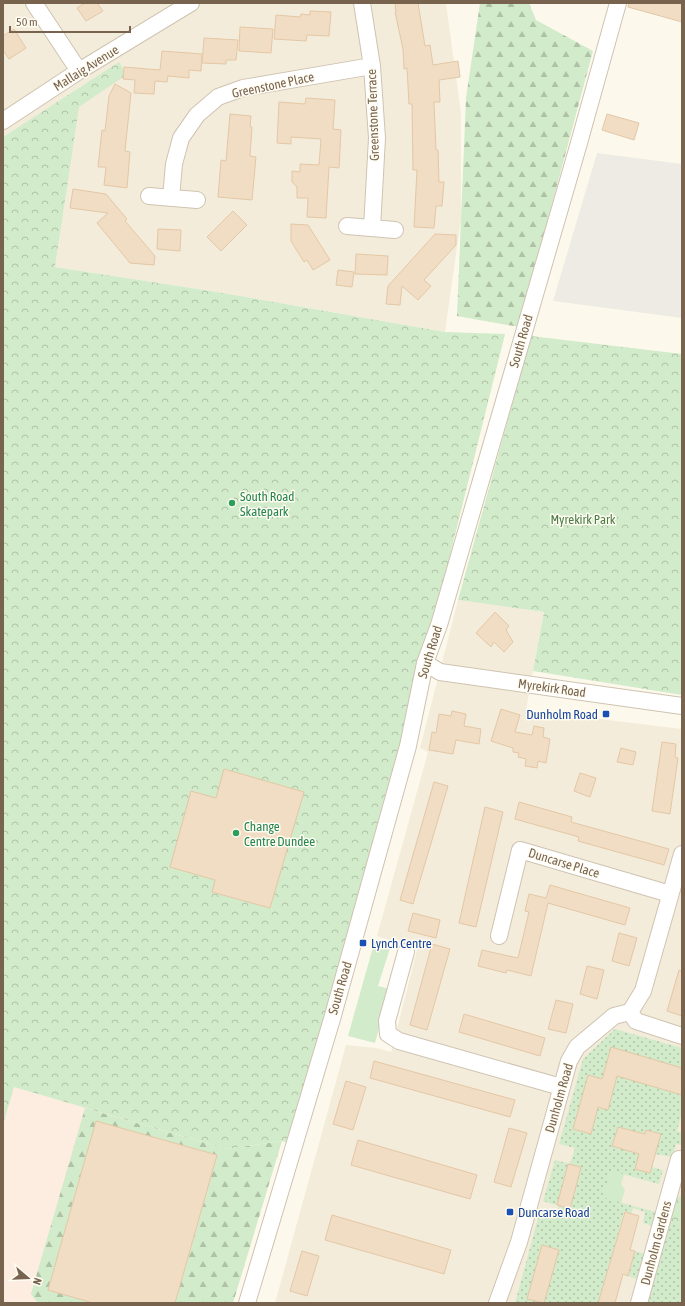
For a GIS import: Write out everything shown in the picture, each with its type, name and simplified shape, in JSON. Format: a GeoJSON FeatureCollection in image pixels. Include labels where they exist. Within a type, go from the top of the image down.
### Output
{"type":"FeatureCollection","features":[{"type":"Feature","properties":{"kind":"street"},"geometry":{"type":"LineString","coordinates":[[34,3],[79,71]]}},
{"type":"Feature","properties":{"kind":"street","name":"Mallaig Avenue"},"geometry":{"type":"LineString","coordinates":[[3,121],[79,71],[191,3]]}},
{"type":"Feature","properties":{"kind":"street","name":"Greenstone Terrace"},"geometry":{"type":"LineString","coordinates":[[362,3],[372,66],[377,138],[372,228]]}},
{"type":"Feature","properties":{"kind":"street","name":"South Road"},"geometry":{"type":"LineString","coordinates":[[247,1303],[330,1024],[387,822],[408,746],[425,663],[441,617],[579,143],[618,3]]}},
{"type":"Feature","properties":{"kind":"street","name":"Greenstone Place"},"geometry":{"type":"LineString","coordinates":[[172,198],[174,164],[181,138],[197,115],[218,97],[243,88],[372,66]]}},
{"type":"Feature","properties":{"kind":"street"},"geometry":{"type":"LineString","coordinates":[[149,196],[197,200]]}},
{"type":"Feature","properties":{"kind":"street"},"geometry":{"type":"LineString","coordinates":[[347,226],[395,230]]}},
{"type":"Feature","properties":{"kind":"street","name":"Myrekirk Road"},"geometry":{"type":"LineString","coordinates":[[425,663],[440,672],[682,706]]}},
{"type":"Feature","properties":{"kind":"street","name":"Duncarse Place"},"geometry":{"type":"LineString","coordinates":[[499,936],[520,850],[670,894]]}},
{"type":"Feature","properties":{"kind":"street"},"geometry":{"type":"LineString","coordinates":[[682,854],[643,991],[630,1012],[636,1021],[682,1036]]}},
{"type":"Feature","properties":{"kind":"street"},"geometry":{"type":"LineString","coordinates":[[406,952],[387,1021],[388,1034],[400,1041],[561,1087]]}},
{"type":"Feature","properties":{"kind":"street","name":"Dunholm Road"},"geometry":{"type":"LineString","coordinates":[[497,1303],[520,1242],[569,1061],[577,1048],[614,1016],[630,1012]]}},
{"type":"Feature","properties":{"kind":"street","name":"Dunholm Gardens"},"geometry":{"type":"LineString","coordinates":[[639,1303],[677,1185],[679,1159]]}},
{"type":"Feature","properties":{"kind":"shaded area"},"geometry":{"type":"Polygon","coordinates":[[[3,3],[446,3],[461,113],[461,219],[445,332],[217,292],[55,267],[81,87],[3,137],[3,3]]]}},
{"type":"Feature","properties":{"kind":"shaded area"},"geometry":{"type":"Polygon","coordinates":[[[597,153],[682,164],[682,318],[553,301],[597,153]]]}},
{"type":"Feature","properties":{"kind":"shaded area"},"geometry":{"type":"Polygon","coordinates":[[[458,600],[544,612],[526,710],[682,729],[682,1303],[275,1303],[346,1045],[376,1048],[391,1052],[417,950],[377,936],[428,752],[420,748],[458,600]]]}},
{"type":"Feature","properties":{"kind":"shaded area"},"geometry":{"type":"Polygon","coordinates":[[[14,1087],[226,1149],[183,1303],[3,1303],[3,1124],[14,1087]]]}},
{"type":"Feature","properties":{"kind":"green space"},"geometry":{"type":"Polygon","coordinates":[[[480,3],[529,3],[536,20],[593,51],[519,327],[457,316],[466,98],[480,3]]]}},
{"type":"Feature","properties":{"kind":"green space"},"geometry":{"type":"Polygon","coordinates":[[[119,62],[126,75],[79,107],[55,267],[217,292],[445,332],[505,334],[451,551],[439,625],[294,1145],[282,1141],[226,1149],[14,1087],[3,1125],[3,137],[119,62]]]}},
{"type":"Feature","properties":{"kind":"green space","name":"Myrekirk Park"},"geometry":{"type":"Polygon","coordinates":[[[531,336],[682,354],[682,695],[533,671],[544,612],[458,600],[531,336]]]}},
{"type":"Feature","properties":{"kind":"green space"},"geometry":{"type":"Polygon","coordinates":[[[375,940],[391,945],[378,986],[390,989],[375,1043],[348,1036],[375,940]]]}},
{"type":"Feature","properties":{"kind":"green space"},"geometry":{"type":"Polygon","coordinates":[[[615,1029],[682,1048],[682,1112],[677,1131],[682,1133],[682,1145],[676,1144],[672,1157],[655,1154],[652,1167],[663,1170],[659,1184],[611,1171],[602,1197],[655,1212],[657,1216],[655,1223],[652,1226],[643,1223],[645,1212],[633,1208],[631,1214],[624,1212],[613,1251],[635,1251],[645,1254],[637,1279],[628,1276],[609,1265],[599,1302],[600,1303],[515,1303],[539,1215],[555,1219],[559,1206],[543,1201],[555,1160],[570,1164],[575,1148],[559,1144],[583,1059],[615,1029]]]}},
{"type":"Feature","properties":{"kind":"green space"},"geometry":{"type":"Polygon","coordinates":[[[85,1108],[226,1149],[282,1141],[233,1303],[175,1303],[217,1155],[96,1121],[48,1290],[93,1303],[37,1302],[31,1294],[85,1108]]]}},
{"type":"Feature","properties":{"kind":"green space"},"geometry":{"type":"Polygon","coordinates":[[[611,1170],[624,1175],[621,1184],[625,1190],[621,1203],[602,1197],[611,1170]]]}},
{"type":"Feature","properties":{"kind":"green space"},"geometry":{"type":"Polygon","coordinates":[[[682,1196],[682,1226],[668,1221],[673,1202],[678,1197],[682,1196]]]}},
{"type":"Feature","properties":{"kind":"green space"},"geometry":{"type":"Polygon","coordinates":[[[668,1221],[682,1226],[682,1303],[645,1303],[668,1221]]]}},
{"type":"Feature","properties":{"kind":"building"},"geometry":{"type":"Polygon","coordinates":[[[85,3],[97,3],[103,11],[86,21],[77,8],[85,3]]]}},
{"type":"Feature","properties":{"kind":"building"},"geometry":{"type":"Polygon","coordinates":[[[395,3],[418,3],[425,46],[430,45],[433,65],[458,61],[460,77],[439,80],[440,102],[434,102],[439,182],[444,182],[442,206],[436,206],[434,228],[414,227],[417,170],[413,170],[412,104],[409,104],[407,68],[404,69],[403,49],[395,12],[395,3]]]}},
{"type":"Feature","properties":{"kind":"building"},"geometry":{"type":"Polygon","coordinates":[[[629,3],[682,3],[682,22],[628,7],[629,3]]]}},
{"type":"Feature","properties":{"kind":"building"},"geometry":{"type":"Polygon","coordinates":[[[310,11],[331,12],[329,36],[307,35],[306,41],[274,39],[276,15],[300,17],[301,14],[310,15],[310,11]]]}},
{"type":"Feature","properties":{"kind":"building"},"geometry":{"type":"Polygon","coordinates":[[[240,27],[273,29],[271,53],[239,51],[240,27]]]}},
{"type":"Feature","properties":{"kind":"building"},"geometry":{"type":"Polygon","coordinates":[[[14,29],[26,48],[9,59],[3,50],[3,36],[14,29]]]}},
{"type":"Feature","properties":{"kind":"building"},"geometry":{"type":"Polygon","coordinates":[[[204,38],[238,40],[236,60],[226,60],[226,64],[202,63],[204,38]]]}},
{"type":"Feature","properties":{"kind":"building"},"geometry":{"type":"Polygon","coordinates":[[[162,51],[202,54],[201,71],[189,70],[189,78],[168,76],[167,82],[155,81],[154,94],[134,93],[135,80],[123,79],[124,67],[160,70],[162,51]]]}},
{"type":"Feature","properties":{"kind":"building"},"geometry":{"type":"Polygon","coordinates":[[[115,84],[131,93],[125,151],[130,152],[127,188],[104,185],[106,167],[98,167],[102,130],[105,131],[109,96],[115,84]]]}},
{"type":"Feature","properties":{"kind":"building"},"geometry":{"type":"Polygon","coordinates":[[[306,98],[335,100],[333,129],[341,130],[339,168],[329,167],[326,218],[307,217],[308,198],[297,198],[297,187],[292,182],[292,171],[300,172],[300,164],[319,165],[321,139],[291,137],[291,144],[277,143],[279,102],[305,104],[306,98]]]}},
{"type":"Feature","properties":{"kind":"building"},"geometry":{"type":"Polygon","coordinates":[[[230,114],[251,116],[250,127],[252,127],[250,156],[256,157],[252,200],[218,197],[221,160],[226,161],[230,114]]]}},
{"type":"Feature","properties":{"kind":"building"},"geometry":{"type":"Polygon","coordinates":[[[607,114],[639,123],[634,140],[602,130],[607,114]]]}},
{"type":"Feature","properties":{"kind":"building"},"geometry":{"type":"Polygon","coordinates":[[[73,189],[106,194],[127,219],[125,221],[155,256],[154,265],[130,263],[97,223],[108,213],[70,208],[73,189]]]}},
{"type":"Feature","properties":{"kind":"building"},"geometry":{"type":"Polygon","coordinates":[[[233,211],[247,225],[221,251],[207,237],[233,211]]]}},
{"type":"Feature","properties":{"kind":"building"},"geometry":{"type":"Polygon","coordinates":[[[291,224],[308,225],[330,260],[313,270],[307,260],[304,262],[291,241],[291,224]]]}},
{"type":"Feature","properties":{"kind":"building"},"geometry":{"type":"Polygon","coordinates":[[[158,229],[181,230],[180,251],[157,249],[158,229]]]}},
{"type":"Feature","properties":{"kind":"building"},"geometry":{"type":"Polygon","coordinates":[[[435,234],[456,235],[456,245],[424,280],[431,286],[418,300],[402,286],[400,305],[386,304],[388,286],[435,234]]]}},
{"type":"Feature","properties":{"kind":"building"},"geometry":{"type":"Polygon","coordinates":[[[356,254],[388,256],[387,275],[355,274],[356,254]]]}},
{"type":"Feature","properties":{"kind":"building"},"geometry":{"type":"Polygon","coordinates":[[[338,270],[354,272],[352,287],[336,285],[338,270]]]}},
{"type":"Feature","properties":{"kind":"building"},"geometry":{"type":"Polygon","coordinates":[[[495,612],[509,626],[506,630],[513,642],[504,652],[494,642],[491,647],[476,633],[495,612]]]}},
{"type":"Feature","properties":{"kind":"building"},"geometry":{"type":"Polygon","coordinates":[[[501,709],[520,715],[515,732],[532,735],[534,726],[544,728],[543,737],[550,739],[546,763],[538,761],[537,768],[525,766],[526,759],[518,757],[519,753],[513,752],[513,748],[491,741],[501,709]]]}},
{"type":"Feature","properties":{"kind":"building"},"geometry":{"type":"Polygon","coordinates":[[[452,711],[466,714],[464,726],[481,729],[479,744],[456,740],[453,754],[429,750],[432,732],[436,733],[439,714],[451,716],[452,711]]]}},
{"type":"Feature","properties":{"kind":"building"},"geometry":{"type":"Polygon","coordinates":[[[662,742],[676,744],[675,757],[678,758],[670,814],[652,811],[662,742]]]}},
{"type":"Feature","properties":{"kind":"building"},"geometry":{"type":"Polygon","coordinates":[[[621,748],[636,752],[633,765],[617,762],[621,748]]]}},
{"type":"Feature","properties":{"kind":"building","name":"Change Centre Dundee"},"geometry":{"type":"Polygon","coordinates":[[[224,769],[304,792],[270,908],[212,892],[215,880],[170,867],[191,791],[216,798],[224,769]]]}},
{"type":"Feature","properties":{"kind":"building"},"geometry":{"type":"Polygon","coordinates":[[[580,773],[596,778],[590,797],[574,791],[580,773]]]}},
{"type":"Feature","properties":{"kind":"building"},"geometry":{"type":"Polygon","coordinates":[[[434,782],[448,786],[413,904],[400,900],[434,782]]]}},
{"type":"Feature","properties":{"kind":"building"},"geometry":{"type":"Polygon","coordinates":[[[519,802],[572,817],[571,822],[669,849],[664,865],[578,841],[579,837],[515,819],[519,802]]]}},
{"type":"Feature","properties":{"kind":"building"},"geometry":{"type":"Polygon","coordinates":[[[485,807],[503,812],[476,927],[459,923],[485,807]]]}},
{"type":"Feature","properties":{"kind":"building"},"geometry":{"type":"Polygon","coordinates":[[[550,885],[630,908],[625,925],[548,903],[531,976],[507,970],[506,973],[478,966],[482,950],[518,958],[529,912],[525,911],[529,894],[546,898],[550,885]]]}},
{"type":"Feature","properties":{"kind":"building"},"geometry":{"type":"Polygon","coordinates":[[[413,913],[440,920],[436,938],[408,931],[413,913]]]}},
{"type":"Feature","properties":{"kind":"building"},"geometry":{"type":"Polygon","coordinates":[[[619,933],[637,938],[629,966],[612,961],[619,933]]]}},
{"type":"Feature","properties":{"kind":"building"},"geometry":{"type":"Polygon","coordinates":[[[432,944],[450,949],[427,1030],[410,1025],[432,944]]]}},
{"type":"Feature","properties":{"kind":"building"},"geometry":{"type":"Polygon","coordinates":[[[587,966],[604,970],[597,999],[580,994],[587,966]]]}},
{"type":"Feature","properties":{"kind":"building"},"geometry":{"type":"Polygon","coordinates":[[[679,970],[682,971],[682,1016],[667,1011],[679,970]]]}},
{"type":"Feature","properties":{"kind":"building"},"geometry":{"type":"Polygon","coordinates":[[[556,1000],[573,1004],[566,1033],[548,1029],[556,1000]]]}},
{"type":"Feature","properties":{"kind":"building"},"geometry":{"type":"Polygon","coordinates":[[[464,1014],[545,1038],[540,1056],[459,1032],[464,1014]]]}},
{"type":"Feature","properties":{"kind":"building"},"geometry":{"type":"Polygon","coordinates":[[[611,1047],[682,1068],[682,1095],[617,1076],[608,1110],[598,1107],[591,1134],[573,1129],[588,1075],[602,1079],[611,1047]]]}},
{"type":"Feature","properties":{"kind":"building"},"geometry":{"type":"Polygon","coordinates":[[[374,1061],[515,1100],[510,1117],[370,1078],[374,1061]]]}},
{"type":"Feature","properties":{"kind":"building"},"geometry":{"type":"Polygon","coordinates":[[[346,1081],[366,1087],[353,1130],[333,1124],[346,1081]]]}},
{"type":"Feature","properties":{"kind":"building"},"geometry":{"type":"Polygon","coordinates":[[[96,1121],[217,1155],[175,1303],[93,1303],[48,1290],[96,1121]]]}},
{"type":"Feature","properties":{"kind":"building"},"geometry":{"type":"Polygon","coordinates":[[[618,1127],[645,1134],[646,1130],[661,1134],[650,1173],[635,1169],[639,1154],[612,1146],[618,1127]]]}},
{"type":"Feature","properties":{"kind":"building"},"geometry":{"type":"Polygon","coordinates":[[[509,1128],[527,1133],[511,1187],[494,1182],[509,1128]]]}},
{"type":"Feature","properties":{"kind":"building"},"geometry":{"type":"Polygon","coordinates":[[[358,1140],[477,1175],[470,1199],[351,1165],[358,1140]]]}},
{"type":"Feature","properties":{"kind":"building"},"geometry":{"type":"Polygon","coordinates":[[[568,1164],[581,1167],[570,1209],[557,1205],[568,1164]]]}},
{"type":"Feature","properties":{"kind":"building"},"geometry":{"type":"Polygon","coordinates":[[[625,1212],[639,1216],[630,1250],[635,1251],[628,1276],[623,1274],[615,1303],[598,1303],[625,1212]]]}},
{"type":"Feature","properties":{"kind":"building"},"geometry":{"type":"Polygon","coordinates":[[[332,1215],[451,1250],[444,1274],[325,1240],[332,1215]]]}},
{"type":"Feature","properties":{"kind":"building"},"geometry":{"type":"Polygon","coordinates":[[[542,1245],[559,1250],[544,1303],[527,1299],[542,1245]]]}},
{"type":"Feature","properties":{"kind":"building"},"geometry":{"type":"Polygon","coordinates":[[[302,1251],[319,1256],[307,1296],[290,1291],[302,1251]]]}},
{"type":"Feature","properties":{"kind":"place","name":"South Road Skatepark"},"geometry":{"type":"Point","coordinates":[232,503]}},
{"type":"Feature","properties":{"kind":"place","name":"Dunholm Road"},"geometry":{"type":"Point","coordinates":[606,714]}},
{"type":"Feature","properties":{"kind":"place","name":"Change Centre Dundee"},"geometry":{"type":"Point","coordinates":[236,833]}},
{"type":"Feature","properties":{"kind":"place","name":"Lynch Centre"},"geometry":{"type":"Point","coordinates":[363,943]}},
{"type":"Feature","properties":{"kind":"place","name":"Duncarse Road"},"geometry":{"type":"Point","coordinates":[510,1212]}}]}
